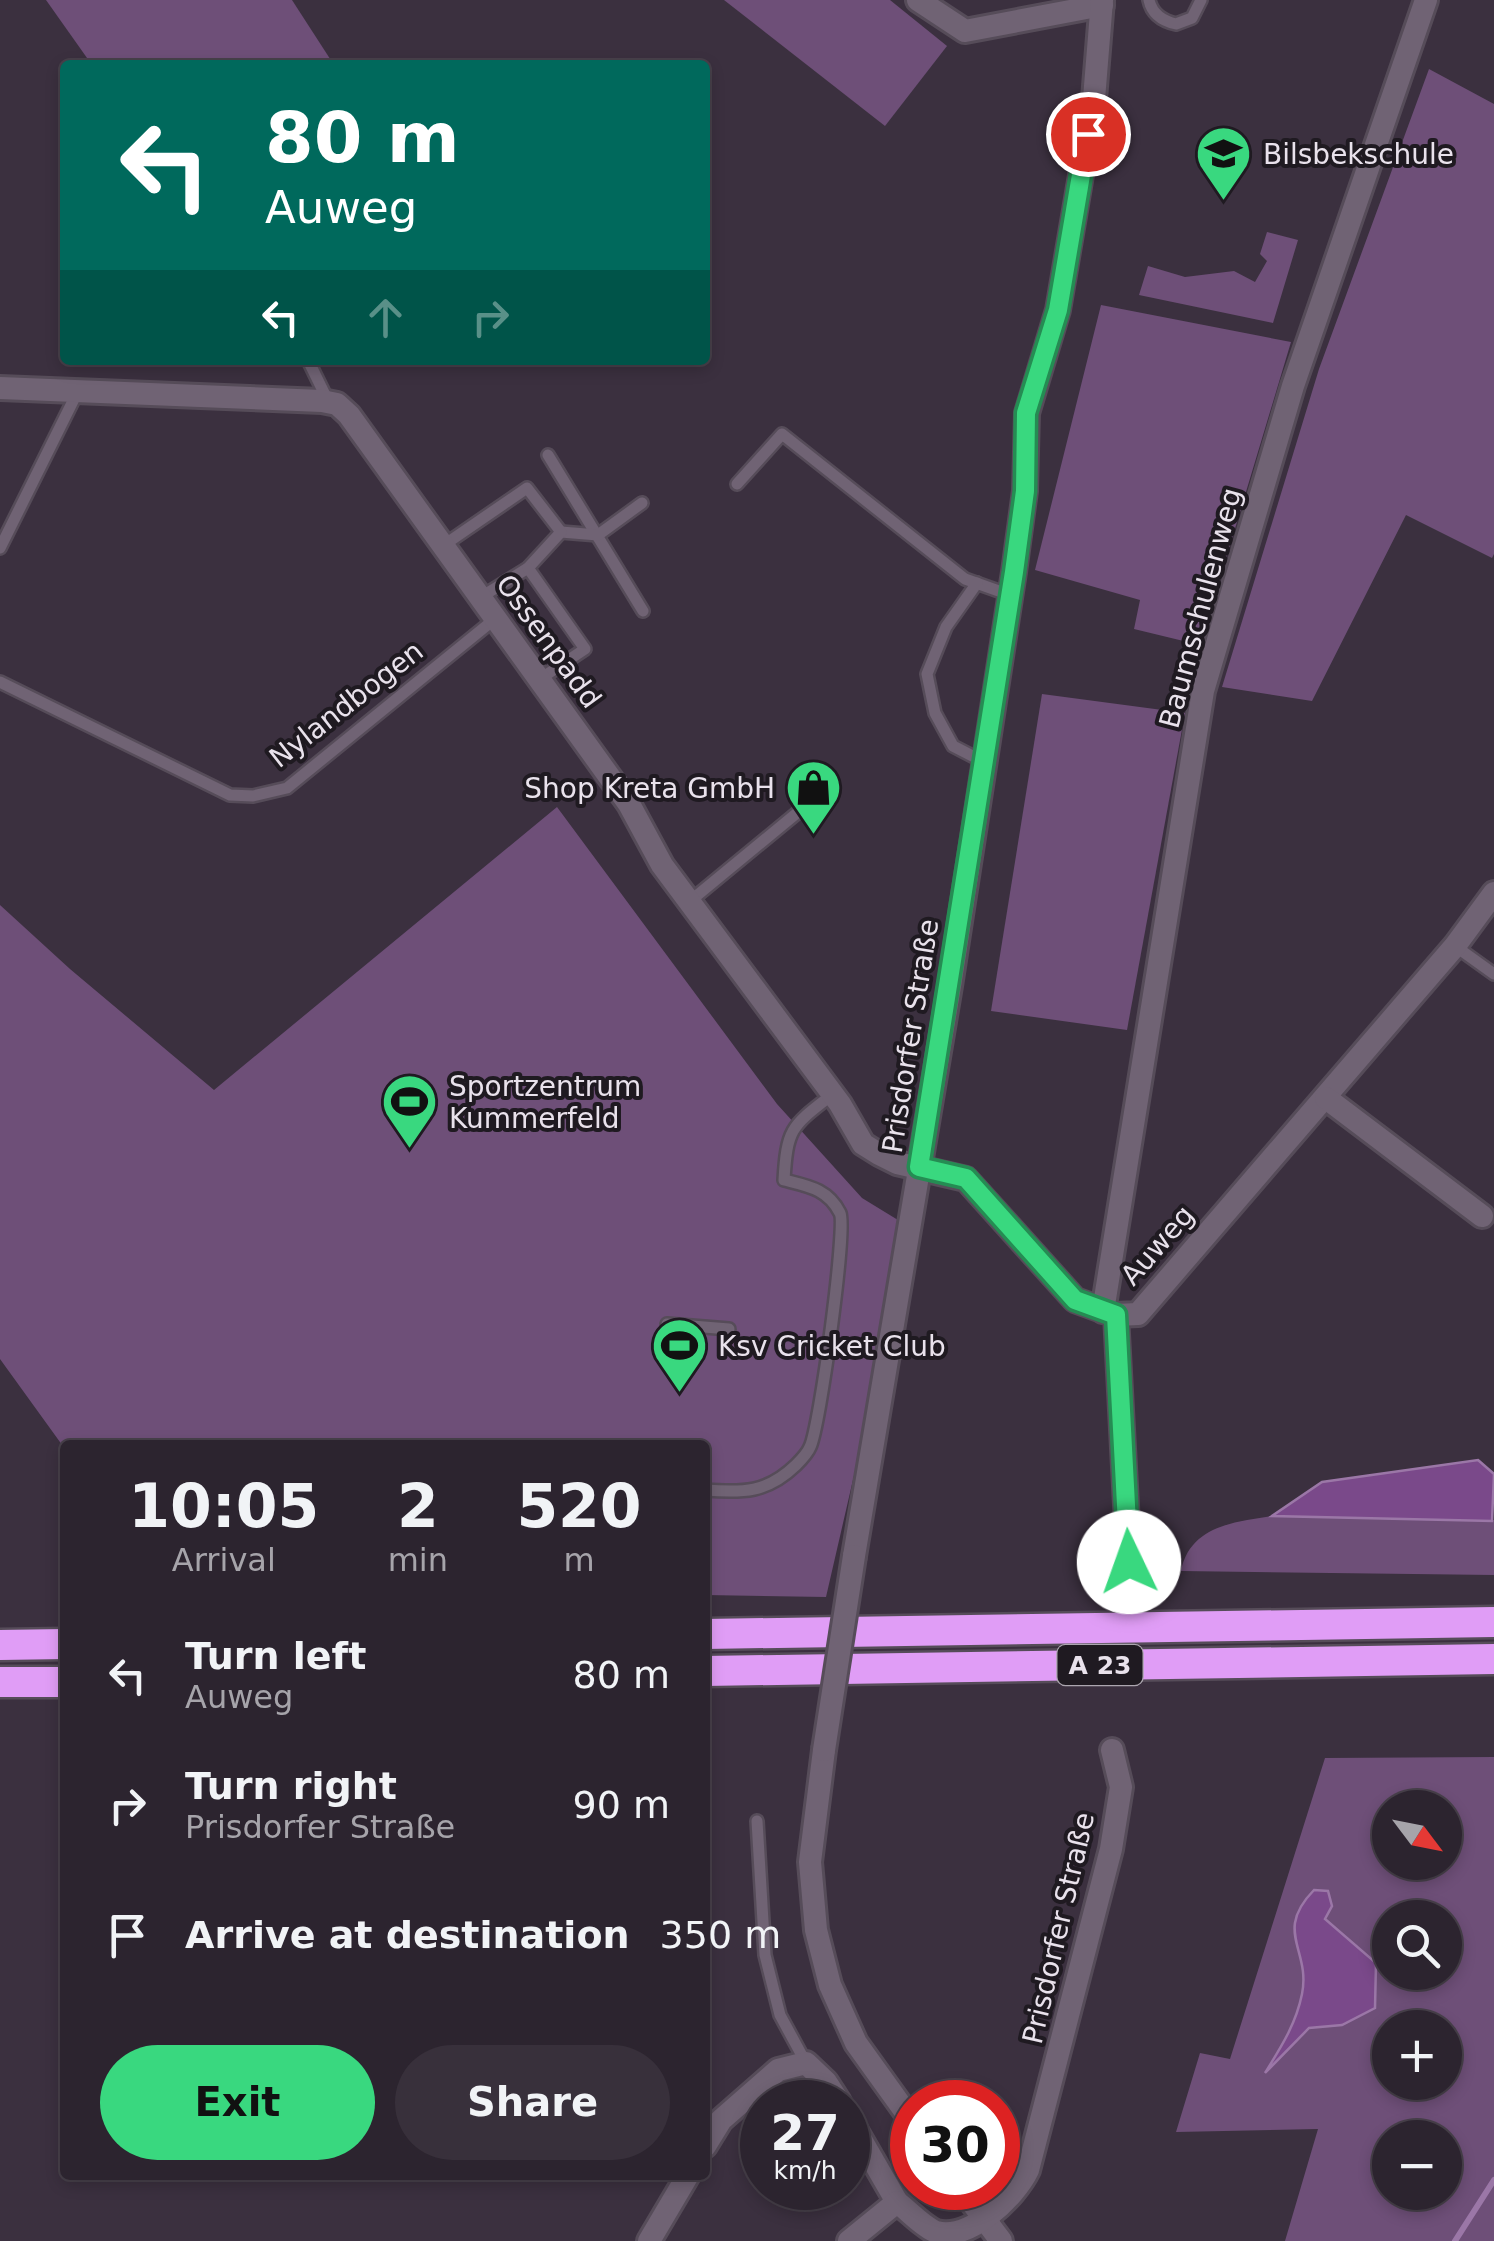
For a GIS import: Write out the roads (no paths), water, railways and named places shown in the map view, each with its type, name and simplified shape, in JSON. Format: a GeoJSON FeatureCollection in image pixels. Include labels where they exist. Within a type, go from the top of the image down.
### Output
{"type":"FeatureCollection","features":[{"type":"Feature","properties":{"kind":"highway","name":"A 23"},"geometry":{"type":"LineString","coordinates":[[710,1634],[1494,1622]]}},
{"type":"Feature","properties":{"kind":"highway"},"geometry":{"type":"LineString","coordinates":[[0,1645],[60,1644]]}},
{"type":"Feature","properties":{"kind":"highway","name":"A 23"},"geometry":{"type":"LineString","coordinates":[[710,1672],[1494,1659]]}},
{"type":"Feature","properties":{"kind":"highway"},"geometry":{"type":"LineString","coordinates":[[0,1682],[60,1682]]}},
{"type":"Feature","properties":{"kind":"street"},"geometry":{"type":"LineString","coordinates":[[918,0],[964,31],[1102,3]]}},
{"type":"Feature","properties":{"kind":"street","name":"Baumschulenweg"},"geometry":{"type":"LineString","coordinates":[[1129,1562],[1109,1313],[1203,691],[1293,386],[1426,0]]}},
{"type":"Feature","properties":{"kind":"street","name":"Prisdorfer Straße"},"geometry":{"type":"LineString","coordinates":[[890,2090],[856,2043],[830,1985],[816,1930],[810,1862],[854,1556],[950,986],[1010,595],[1025,491],[1026,413],[1058,310],[1094,99],[1102,3]]}},
{"type":"Feature","properties":{"kind":"street"},"geometry":{"type":"LineString","coordinates":[[0,388],[329,403]]}},
{"type":"Feature","properties":{"kind":"street","name":"Ossenpadd"},"geometry":{"type":"LineString","coordinates":[[329,403],[337,404],[348,415],[481,596],[629,804],[662,865],[833,1094],[862,1144],[897,1163],[919,1167]]}},
{"type":"Feature","properties":{"kind":"street","name":"Auweg"},"geometry":{"type":"LineString","coordinates":[[919,1167],[966,1178],[1075,1300],[1109,1313],[1138,1314],[1326,1098],[1494,893]]}},
{"type":"Feature","properties":{"kind":"street"},"geometry":{"type":"LineString","coordinates":[[1326,1098],[1488,1217]]}},
{"type":"Feature","properties":{"kind":"street","name":"Prisdorfer Straße"},"geometry":{"type":"LineString","coordinates":[[984,2220],[1018,2190],[1028,2170],[1111,1849],[1121,1787],[1112,1750]]}},
{"type":"Feature","properties":{"kind":"street"},"geometry":{"type":"LineString","coordinates":[[710,2138],[721,2120],[778,2070],[806,2063],[824,2080]]}},
{"type":"Feature","properties":{"kind":"street"},"geometry":{"type":"LineString","coordinates":[[870,2154],[890,2188]]}},
{"type":"Feature","properties":{"kind":"street"},"geometry":{"type":"LineString","coordinates":[[649,2241],[685,2180]]}},
{"type":"Feature","properties":{"kind":"street"},"geometry":{"type":"LineString","coordinates":[[848,2241],[890,2208]]}},
{"type":"Feature","properties":{"kind":"street"},"geometry":{"type":"LineString","coordinates":[[908,2210],[937,2232],[963,2234],[984,2220]]}},
{"type":"Feature","properties":{"kind":"street"},"geometry":{"type":"LineString","coordinates":[[977,2210],[1001,2241]]}},
{"type":"Feature","properties":{"kind":"lane"},"geometry":{"type":"LineString","coordinates":[[1150,0],[1159,17],[1176,24],[1192,18],[1201,0]]}},
{"type":"Feature","properties":{"kind":"lane"},"geometry":{"type":"LineString","coordinates":[[310,365],[329,403]]}},
{"type":"Feature","properties":{"kind":"lane"},"geometry":{"type":"LineString","coordinates":[[0,548],[78,394]]}},
{"type":"Feature","properties":{"kind":"lane"},"geometry":{"type":"LineString","coordinates":[[737,484],[782,434],[965,579],[1010,595]]}},
{"type":"Feature","properties":{"kind":"lane"},"geometry":{"type":"LineString","coordinates":[[548,455],[642,611]]}},
{"type":"Feature","properties":{"kind":"lane"},"geometry":{"type":"LineString","coordinates":[[444,545],[527,488],[560,532],[598,535],[642,503]]}},
{"type":"Feature","properties":{"kind":"lane"},"geometry":{"type":"LineString","coordinates":[[481,596],[528,568],[560,532]]}},
{"type":"Feature","properties":{"kind":"lane"},"geometry":{"type":"LineString","coordinates":[[528,568],[585,649],[540,679]]}},
{"type":"Feature","properties":{"kind":"lane"},"geometry":{"type":"LineString","coordinates":[[977,583],[946,627],[927,674],[935,713],[953,746],[982,761]]}},
{"type":"Feature","properties":{"kind":"lane","name":"Nylandbogen"},"geometry":{"type":"LineString","coordinates":[[0,682],[230,795],[253,796],[287,788],[496,618]]}},
{"type":"Feature","properties":{"kind":"lane"},"geometry":{"type":"LineString","coordinates":[[689,902],[797,812]]}},
{"type":"Feature","properties":{"kind":"lane"},"geometry":{"type":"LineString","coordinates":[[1454,946],[1494,974]]}},
{"type":"Feature","properties":{"kind":"lane"},"geometry":{"type":"LineString","coordinates":[[710,1490],[745,1493],[774,1482],[797,1464],[811,1446],[844,1218],[832,1199],[816,1188],[784,1180],[789,1135],[795,1124],[833,1094]]}},
{"type":"Feature","properties":{"kind":"lane"},"geometry":{"type":"LineString","coordinates":[[667,1324],[729,1330]]}},
{"type":"Feature","properties":{"kind":"lane"},"geometry":{"type":"LineString","coordinates":[[757,1822],[765,1955],[780,2014],[806,2063]]}},
{"type":"Feature","properties":{"kind":"waterway"},"geometry":{"type":"LineString","coordinates":[[1455,2241],[1494,2180]]}},
{"type":"Feature","properties":{"kind":"place","name":"Bilsbekschule"},"geometry":{"type":"Point","coordinates":[1224,203]}},
{"type":"Feature","properties":{"kind":"place","name":"Shop Kreta GmbH"},"geometry":{"type":"Point","coordinates":[814,837]}},
{"type":"Feature","properties":{"kind":"place","name":"Sportzentrum Kummerfeld"},"geometry":{"type":"Point","coordinates":[410,1151]}},
{"type":"Feature","properties":{"kind":"place","name":"Ksv Cricket Club"},"geometry":{"type":"Point","coordinates":[679,1395]}}]}
